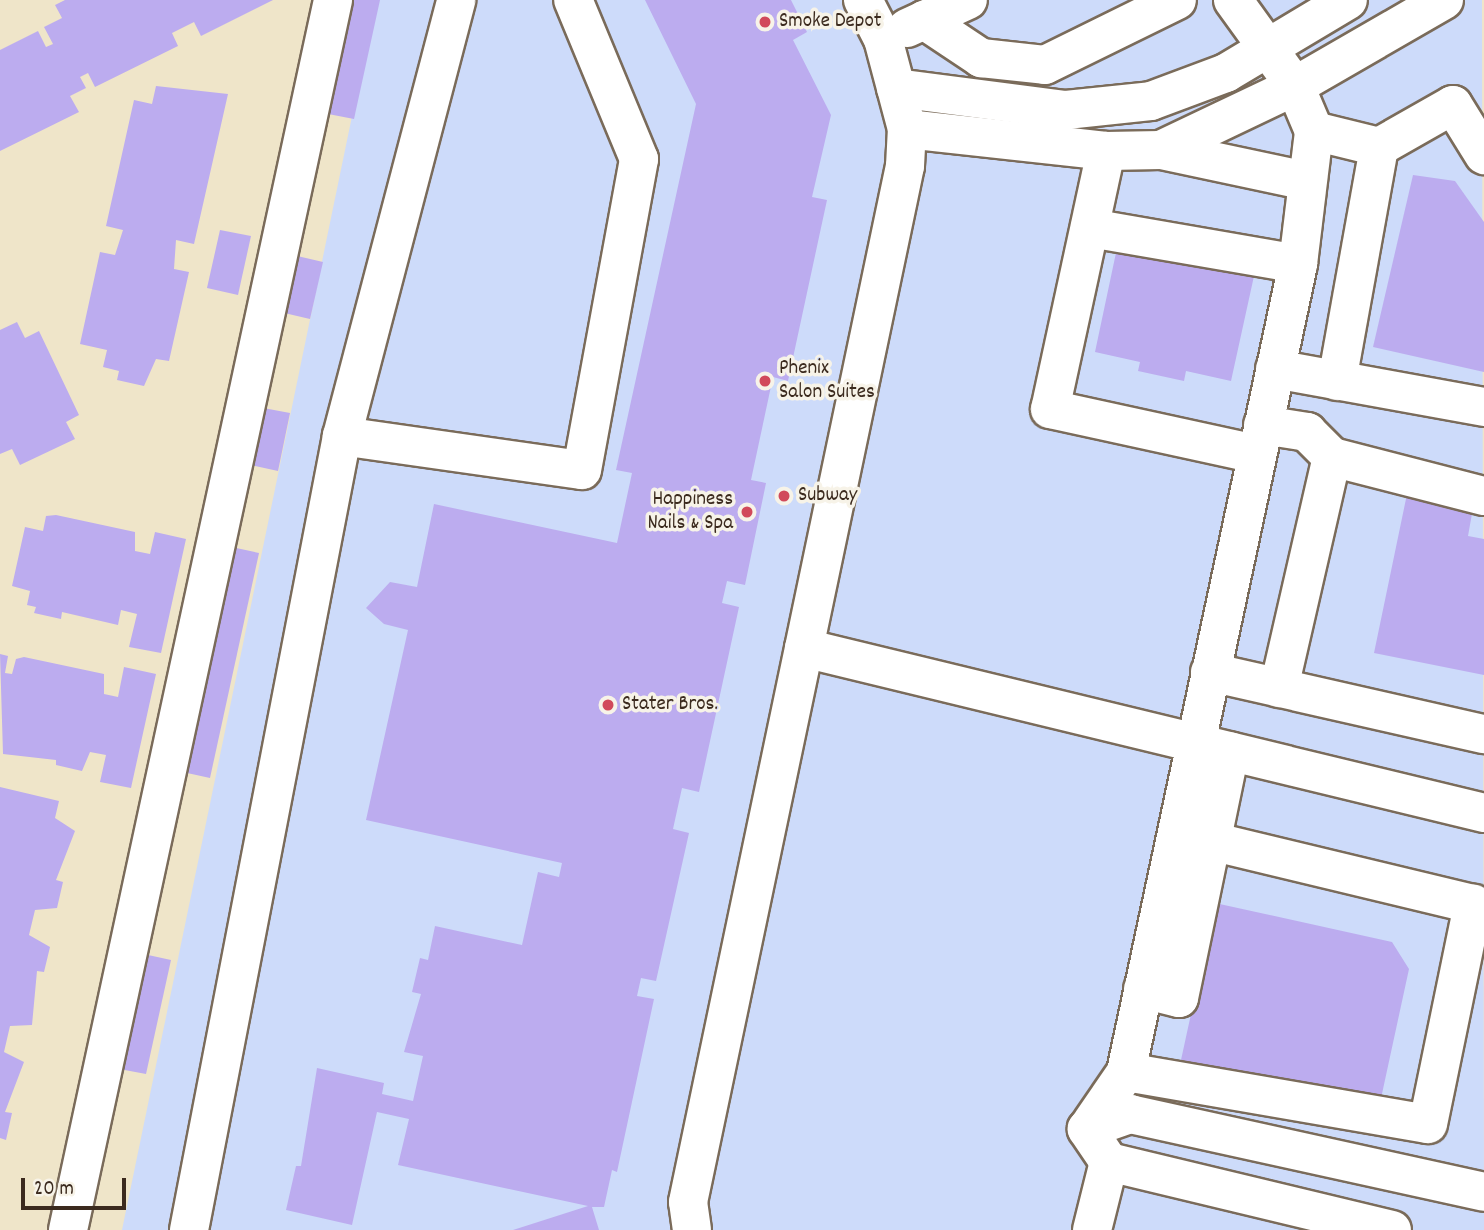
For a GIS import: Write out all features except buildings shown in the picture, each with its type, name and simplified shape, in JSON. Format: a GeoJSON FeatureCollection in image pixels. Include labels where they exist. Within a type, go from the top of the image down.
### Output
{"type":"FeatureCollection","features":[{"type":"Feature","properties":{"kind":"lane"},"geometry":{"type":"LineString","coordinates":[[68,1230],[333,0]]}},
{"type":"Feature","properties":{"kind":"lane"},"geometry":{"type":"LineString","coordinates":[[189,1230],[342,436],[456,0]]}},
{"type":"Feature","properties":{"kind":"lane"},"geometry":{"type":"LineString","coordinates":[[342,436],[582,470],[639,159],[573,0]]}},
{"type":"Feature","properties":{"kind":"lane"},"geometry":{"type":"LineString","coordinates":[[692,1230],[688,1202],[905,166],[907,129],[883,39],[863,0]]}},
{"type":"Feature","properties":{"kind":"lane"},"geometry":{"type":"LineString","coordinates":[[883,39],[968,0]]}},
{"type":"Feature","properties":{"kind":"lane"},"geometry":{"type":"LineString","coordinates":[[924,20],[981,58],[1045,65],[1177,0]]}},
{"type":"Feature","properties":{"kind":"lane"},"geometry":{"type":"LineString","coordinates":[[1143,989],[1179,998],[1210,841],[1210,672],[1298,264],[1314,131],[1295,86],[1233,0]]}},
{"type":"Feature","properties":{"kind":"lane"},"geometry":{"type":"LineString","coordinates":[[896,88],[1066,110],[1151,101],[1226,73],[1348,0]]}},
{"type":"Feature","properties":{"kind":"lane"},"geometry":{"type":"LineString","coordinates":[[1161,150],[1295,86],[1444,0]]}},
{"type":"Feature","properties":{"kind":"lane"},"geometry":{"type":"LineString","coordinates":[[1314,131],[1379,147],[1453,105],[1484,155]]}},
{"type":"Feature","properties":{"kind":"lane"},"geometry":{"type":"LineString","coordinates":[[907,129],[1107,151],[1161,150],[1307,181]]}},
{"type":"Feature","properties":{"kind":"lane"},"geometry":{"type":"LineString","coordinates":[[1337,381],[1379,147]]}},
{"type":"Feature","properties":{"kind":"lane"},"geometry":{"type":"LineString","coordinates":[[1107,151],[1050,409],[1260,440],[1307,432],[1332,457],[1484,496]]}},
{"type":"Feature","properties":{"kind":"lane"},"geometry":{"type":"LineString","coordinates":[[1090,228],[1298,264]]}},
{"type":"Feature","properties":{"kind":"lane"},"geometry":{"type":"LineString","coordinates":[[1275,369],[1484,407]]}},
{"type":"Feature","properties":{"kind":"lane"},"geometry":{"type":"LineString","coordinates":[[1279,688],[1332,457]]}},
{"type":"Feature","properties":{"kind":"lane"},"geometry":{"type":"LineString","coordinates":[[804,648],[1484,813]]}},
{"type":"Feature","properties":{"kind":"lane"},"geometry":{"type":"LineString","coordinates":[[1210,672],[1484,734]]}},
{"type":"Feature","properties":{"kind":"lane"},"geometry":{"type":"LineString","coordinates":[[1087,1129],[1126,1072],[1143,989],[1212,747]]}},
{"type":"Feature","properties":{"kind":"lane"},"geometry":{"type":"LineString","coordinates":[[1126,1072],[1428,1124],[1472,904],[1210,841]]}},
{"type":"Feature","properties":{"kind":"lane"},"geometry":{"type":"LineString","coordinates":[[1087,1129],[1130,1114],[1299,1149],[1484,1192]]}},
{"type":"Feature","properties":{"kind":"lane"},"geometry":{"type":"LineString","coordinates":[[1087,1129],[1109,1163],[1282,1217],[1392,1230]]}},
{"type":"Feature","properties":{"kind":"lane"},"geometry":{"type":"LineString","coordinates":[[1282,1217],[1299,1149]]}},
{"type":"Feature","properties":{"kind":"lane"},"geometry":{"type":"LineString","coordinates":[[1092,1230],[1109,1163]]}},
{"type":"Feature","properties":{"kind":"shaded area"},"geometry":{"type":"Polygon","coordinates":[[[376,0],[1482,0],[1484,1230],[122,1230],[376,0]]]}},
{"type":"Feature","properties":{"kind":"place","name":"Smoke Depot"},"geometry":{"type":"Point","coordinates":[765,22]}},
{"type":"Feature","properties":{"kind":"place","name":"Phenix Salon Suites"},"geometry":{"type":"Point","coordinates":[765,381]}},
{"type":"Feature","properties":{"kind":"place","name":"Subway"},"geometry":{"type":"Point","coordinates":[784,496]}},
{"type":"Feature","properties":{"kind":"place","name":"Happiness Nails & Spa"},"geometry":{"type":"Point","coordinates":[747,512]}},
{"type":"Feature","properties":{"kind":"place","name":"Stater Bros."},"geometry":{"type":"Point","coordinates":[608,705]}}]}
